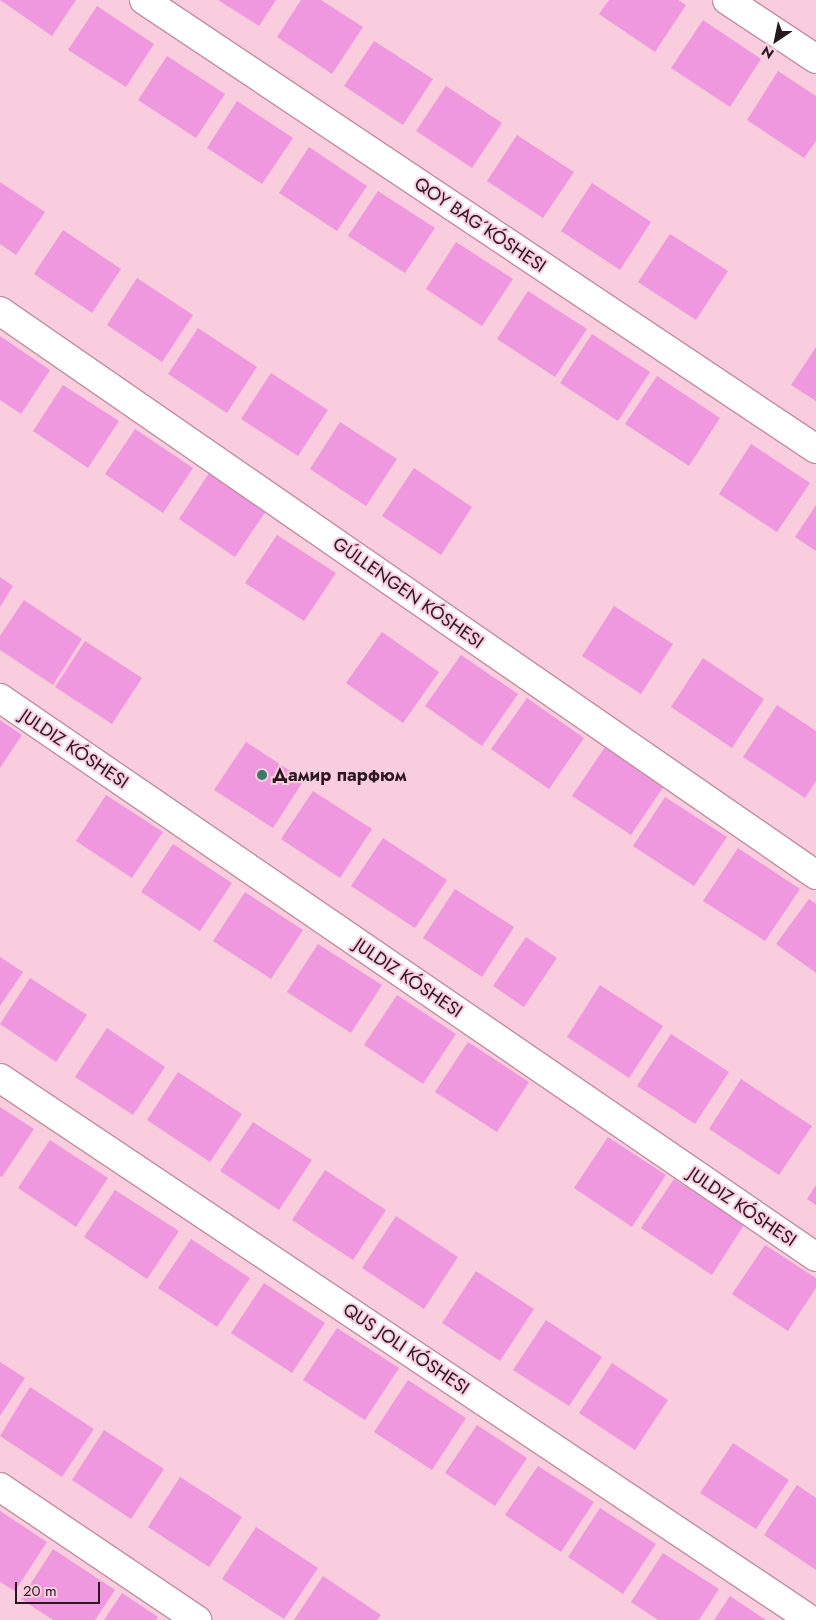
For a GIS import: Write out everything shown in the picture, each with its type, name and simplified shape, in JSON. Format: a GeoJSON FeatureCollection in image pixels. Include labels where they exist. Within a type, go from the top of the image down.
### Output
{"type":"FeatureCollection","features":[{"type":"Feature","properties":{"kind":"street","name":"QOY BAǴ KÓSHESI"},"geometry":{"type":"LineString","coordinates":[[144,0],[816,449]]}},
{"type":"Feature","properties":{"kind":"street"},"geometry":{"type":"LineString","coordinates":[[727,0],[816,59]]}},
{"type":"Feature","properties":{"kind":"street","name":"GÚLLENGEN KÓSHESI"},"geometry":{"type":"LineString","coordinates":[[0,311],[816,875]]}},
{"type":"Feature","properties":{"kind":"street"},"geometry":{"type":"LineString","coordinates":[[0,698],[816,1257]]}},
{"type":"Feature","properties":{"kind":"street"},"geometry":{"type":"LineString","coordinates":[[0,1078],[811,1620]]}},
{"type":"Feature","properties":{"kind":"street"},"geometry":{"type":"LineString","coordinates":[[0,1486],[197,1620]]}},
{"type":"Feature","properties":{"kind":"building"},"geometry":{"type":"Polygon","coordinates":[[[0,0],[76,0],[52,36],[0,0]]]}},
{"type":"Feature","properties":{"kind":"building"},"geometry":{"type":"Polygon","coordinates":[[[218,0],[276,0],[259,26],[218,0]]]}},
{"type":"Feature","properties":{"kind":"building"},"geometry":{"type":"Polygon","coordinates":[[[301,0],[321,0],[363,27],[332,74],[277,37],[301,0]]]}},
{"type":"Feature","properties":{"kind":"building"},"geometry":{"type":"Polygon","coordinates":[[[609,0],[678,0],[686,5],[655,52],[599,14],[609,0]]]}},
{"type":"Feature","properties":{"kind":"building"},"geometry":{"type":"Polygon","coordinates":[[[97,6],[154,44],[126,87],[68,50],[97,6]]]}},
{"type":"Feature","properties":{"kind":"building"},"geometry":{"type":"Polygon","coordinates":[[[703,20],[761,59],[730,107],[671,68],[703,20]]]}},
{"type":"Feature","properties":{"kind":"building"},"geometry":{"type":"Polygon","coordinates":[[[374,41],[433,79],[403,125],[344,86],[374,41]]]}},
{"type":"Feature","properties":{"kind":"building"},"geometry":{"type":"Polygon","coordinates":[[[167,56],[225,94],[196,138],[138,100],[167,56]]]}},
{"type":"Feature","properties":{"kind":"building"},"geometry":{"type":"Polygon","coordinates":[[[778,71],[816,96],[816,141],[804,158],[747,120],[778,71]]]}},
{"type":"Feature","properties":{"kind":"building"},"geometry":{"type":"Polygon","coordinates":[[[446,86],[502,123],[472,168],[416,131],[446,86]]]}},
{"type":"Feature","properties":{"kind":"building"},"geometry":{"type":"Polygon","coordinates":[[[237,101],[293,138],[262,184],[207,148],[237,101]]]}},
{"type":"Feature","properties":{"kind":"building"},"geometry":{"type":"Polygon","coordinates":[[[517,135],[574,172],[543,218],[487,181],[517,135]]]}},
{"type":"Feature","properties":{"kind":"building"},"geometry":{"type":"Polygon","coordinates":[[[309,147],[367,186],[337,231],[279,193],[309,147]]]}},
{"type":"Feature","properties":{"kind":"building"},"geometry":{"type":"Polygon","coordinates":[[[0,182],[45,212],[16,255],[0,244],[0,182]]]}},
{"type":"Feature","properties":{"kind":"building"},"geometry":{"type":"Polygon","coordinates":[[[592,183],[651,222],[620,270],[561,231],[592,183]]]}},
{"type":"Feature","properties":{"kind":"building"},"geometry":{"type":"Polygon","coordinates":[[[378,191],[435,228],[405,273],[348,236],[378,191]]]}},
{"type":"Feature","properties":{"kind":"building"},"geometry":{"type":"Polygon","coordinates":[[[63,230],[121,269],[92,313],[34,274],[63,230]]]}},
{"type":"Feature","properties":{"kind":"building"},"geometry":{"type":"Polygon","coordinates":[[[670,234],[728,271],[696,320],[638,282],[670,234]]]}},
{"type":"Feature","properties":{"kind":"building"},"geometry":{"type":"Polygon","coordinates":[[[456,242],[513,279],[482,326],[426,289],[456,242]]]}},
{"type":"Feature","properties":{"kind":"building"},"geometry":{"type":"Polygon","coordinates":[[[137,278],[193,315],[162,362],[107,325],[137,278]]]}},
{"type":"Feature","properties":{"kind":"building"},"geometry":{"type":"Polygon","coordinates":[[[528,291],[587,329],[555,377],[497,339],[528,291]]]}},
{"type":"Feature","properties":{"kind":"building"},"geometry":{"type":"Polygon","coordinates":[[[198,328],[257,367],[227,413],[168,374],[198,328]]]}},
{"type":"Feature","properties":{"kind":"building"},"geometry":{"type":"Polygon","coordinates":[[[592,334],[650,372],[618,421],[560,383],[592,334]]]}},
{"type":"Feature","properties":{"kind":"building"},"geometry":{"type":"Polygon","coordinates":[[[0,336],[50,370],[21,414],[0,400],[0,336]]]}},
{"type":"Feature","properties":{"kind":"building"},"geometry":{"type":"Polygon","coordinates":[[[816,347],[816,401],[791,385],[816,347]]]}},
{"type":"Feature","properties":{"kind":"building"},"geometry":{"type":"Polygon","coordinates":[[[271,373],[328,410],[298,456],[241,419],[271,373]]]}},
{"type":"Feature","properties":{"kind":"building"},"geometry":{"type":"Polygon","coordinates":[[[657,376],[720,418],[689,466],[625,424],[657,376]]]}},
{"type":"Feature","properties":{"kind":"building"},"geometry":{"type":"Polygon","coordinates":[[[63,385],[119,421],[88,468],[33,431],[63,385]]]}},
{"type":"Feature","properties":{"kind":"building"},"geometry":{"type":"Polygon","coordinates":[[[340,422],[397,459],[366,506],[310,469],[340,422]]]}},
{"type":"Feature","properties":{"kind":"building"},"geometry":{"type":"Polygon","coordinates":[[[135,429],[193,468],[163,513],[105,474],[135,429]]]}},
{"type":"Feature","properties":{"kind":"building"},"geometry":{"type":"Polygon","coordinates":[[[751,444],[810,483],[777,532],[719,494],[751,444]]]}},
{"type":"Feature","properties":{"kind":"building"},"geometry":{"type":"Polygon","coordinates":[[[414,468],[472,507],[441,555],[382,516],[414,468]]]}},
{"type":"Feature","properties":{"kind":"building"},"geometry":{"type":"Polygon","coordinates":[[[209,473],[266,511],[235,557],[179,519],[209,473]]]}},
{"type":"Feature","properties":{"kind":"building"},"geometry":{"type":"Polygon","coordinates":[[[816,505],[816,551],[795,537],[816,505]]]}},
{"type":"Feature","properties":{"kind":"building"},"geometry":{"type":"Polygon","coordinates":[[[277,535],[336,573],[304,621],[245,583],[277,535]]]}},
{"type":"Feature","properties":{"kind":"building"},"geometry":{"type":"Polygon","coordinates":[[[0,577],[13,586],[0,607],[0,577]]]}},
{"type":"Feature","properties":{"kind":"building"},"geometry":{"type":"Polygon","coordinates":[[[24,600],[82,639],[53,685],[0,650],[0,636],[24,600]]]}},
{"type":"Feature","properties":{"kind":"building"},"geometry":{"type":"Polygon","coordinates":[[[614,606],[673,644],[641,694],[582,656],[614,606]]]}},
{"type":"Feature","properties":{"kind":"building"},"geometry":{"type":"Polygon","coordinates":[[[382,632],[439,672],[403,723],[346,683],[382,632]]]}},
{"type":"Feature","properties":{"kind":"building"},"geometry":{"type":"Polygon","coordinates":[[[85,641],[142,678],[112,724],[55,687],[85,641]]]}},
{"type":"Feature","properties":{"kind":"building"},"geometry":{"type":"Polygon","coordinates":[[[461,655],[518,694],[482,746],[425,706],[461,655]]]}},
{"type":"Feature","properties":{"kind":"building"},"geometry":{"type":"Polygon","coordinates":[[[703,658],[764,699],[732,748],[671,707],[703,658]]]}},
{"type":"Feature","properties":{"kind":"building"},"geometry":{"type":"Polygon","coordinates":[[[527,698],[584,738],[549,789],[491,749],[527,698]]]}},
{"type":"Feature","properties":{"kind":"building"},"geometry":{"type":"Polygon","coordinates":[[[777,705],[816,731],[816,781],[805,798],[743,757],[777,705]]]}},
{"type":"Feature","properties":{"kind":"building"},"geometry":{"type":"Polygon","coordinates":[[[0,720],[22,735],[0,768],[0,720]]]}},
{"type":"Feature","properties":{"kind":"building"},"geometry":{"type":"Polygon","coordinates":[[[246,742],[304,780],[273,828],[214,790],[246,742]]]}},
{"type":"Feature","properties":{"kind":"building"},"geometry":{"type":"Polygon","coordinates":[[[605,747],[664,786],[631,835],[572,796],[605,747]]]}},
{"type":"Feature","properties":{"kind":"building"},"geometry":{"type":"Polygon","coordinates":[[[313,791],[372,829],[340,878],[281,839],[313,791]]]}},
{"type":"Feature","properties":{"kind":"building"},"geometry":{"type":"Polygon","coordinates":[[[106,795],[163,832],[132,878],[76,841],[106,795]]]}},
{"type":"Feature","properties":{"kind":"building"},"geometry":{"type":"Polygon","coordinates":[[[665,797],[727,837],[694,886],[633,846],[665,797]]]}},
{"type":"Feature","properties":{"kind":"building"},"geometry":{"type":"Polygon","coordinates":[[[383,838],[447,880],[415,928],[351,886],[383,838]]]}},
{"type":"Feature","properties":{"kind":"building"},"geometry":{"type":"Polygon","coordinates":[[[173,844],[232,883],[200,931],[141,892],[173,844]]]}},
{"type":"Feature","properties":{"kind":"building"},"geometry":{"type":"Polygon","coordinates":[[[738,848],[800,889],[765,941],[703,901],[738,848]]]}},
{"type":"Feature","properties":{"kind":"building"},"geometry":{"type":"Polygon","coordinates":[[[455,889],[514,927],[482,977],[423,938],[455,889]]]}},
{"type":"Feature","properties":{"kind":"building"},"geometry":{"type":"Polygon","coordinates":[[[245,892],[303,930],[271,979],[213,941],[245,892]]]}},
{"type":"Feature","properties":{"kind":"building"},"geometry":{"type":"Polygon","coordinates":[[[809,899],[816,904],[816,973],[776,944],[809,899]]]}},
{"type":"Feature","properties":{"kind":"building"},"geometry":{"type":"Polygon","coordinates":[[[526,937],[557,958],[524,1007],[493,986],[526,937]]]}},
{"type":"Feature","properties":{"kind":"building"},"geometry":{"type":"Polygon","coordinates":[[[318,944],[382,985],[351,1033],[287,992],[318,944]]]}},
{"type":"Feature","properties":{"kind":"building"},"geometry":{"type":"Polygon","coordinates":[[[0,957],[23,972],[0,1006],[0,957]]]}},
{"type":"Feature","properties":{"kind":"building"},"geometry":{"type":"Polygon","coordinates":[[[30,978],[87,1015],[56,1062],[0,1024],[30,978]]]}},
{"type":"Feature","properties":{"kind":"building"},"geometry":{"type":"Polygon","coordinates":[[[600,985],[663,1026],[629,1078],[567,1037],[600,985]]]}},
{"type":"Feature","properties":{"kind":"building"},"geometry":{"type":"Polygon","coordinates":[[[397,995],[456,1034],[423,1084],[364,1045],[397,995]]]}},
{"type":"Feature","properties":{"kind":"building"},"geometry":{"type":"Polygon","coordinates":[[[107,1028],[165,1067],[133,1115],[75,1077],[107,1028]]]}},
{"type":"Feature","properties":{"kind":"building"},"geometry":{"type":"Polygon","coordinates":[[[671,1034],[729,1072],[695,1124],[637,1086],[671,1034]]]}},
{"type":"Feature","properties":{"kind":"building"},"geometry":{"type":"Polygon","coordinates":[[[468,1042],[529,1082],[497,1132],[435,1092],[468,1042]]]}},
{"type":"Feature","properties":{"kind":"building"},"geometry":{"type":"Polygon","coordinates":[[[178,1072],[242,1114],[210,1162],[147,1120],[178,1072]]]}},
{"type":"Feature","properties":{"kind":"building"},"geometry":{"type":"Polygon","coordinates":[[[741,1079],[812,1126],[779,1175],[709,1129],[741,1079]]]}},
{"type":"Feature","properties":{"kind":"building"},"geometry":{"type":"Polygon","coordinates":[[[0,1107],[34,1129],[2,1177],[0,1176],[0,1107]]]}},
{"type":"Feature","properties":{"kind":"building"},"geometry":{"type":"Polygon","coordinates":[[[253,1122],[312,1160],[279,1210],[220,1171],[253,1122]]]}},
{"type":"Feature","properties":{"kind":"building"},"geometry":{"type":"Polygon","coordinates":[[[608,1137],[666,1175],[632,1227],[574,1188],[608,1137]]]}},
{"type":"Feature","properties":{"kind":"building"},"geometry":{"type":"Polygon","coordinates":[[[50,1140],[108,1178],[76,1227],[18,1188],[50,1140]]]}},
{"type":"Feature","properties":{"kind":"building"},"geometry":{"type":"Polygon","coordinates":[[[325,1170],[386,1210],[353,1260],[292,1220],[325,1170]]]}},
{"type":"Feature","properties":{"kind":"building"},"geometry":{"type":"Polygon","coordinates":[[[674,1179],[744,1225],[712,1275],[641,1228],[674,1179]]]}},
{"type":"Feature","properties":{"kind":"building"},"geometry":{"type":"Polygon","coordinates":[[[816,1185],[816,1205],[807,1199],[816,1185]]]}},
{"type":"Feature","properties":{"kind":"building"},"geometry":{"type":"Polygon","coordinates":[[[115,1190],[179,1231],[147,1279],[84,1237],[115,1190]]]}},
{"type":"Feature","properties":{"kind":"building"},"geometry":{"type":"Polygon","coordinates":[[[396,1216],[458,1257],[424,1309],[362,1268],[396,1216]]]}},
{"type":"Feature","properties":{"kind":"building"},"geometry":{"type":"Polygon","coordinates":[[[191,1239],[250,1278],[217,1327],[158,1288],[191,1239]]]}},
{"type":"Feature","properties":{"kind":"building"},"geometry":{"type":"Polygon","coordinates":[[[765,1245],[816,1278],[816,1288],[788,1331],[732,1294],[765,1245]]]}},
{"type":"Feature","properties":{"kind":"building"},"geometry":{"type":"Polygon","coordinates":[[[476,1271],[534,1309],[500,1361],[442,1323],[476,1271]]]}},
{"type":"Feature","properties":{"kind":"building"},"geometry":{"type":"Polygon","coordinates":[[[264,1283],[325,1323],[292,1373],[231,1333],[264,1283]]]}},
{"type":"Feature","properties":{"kind":"building"},"geometry":{"type":"Polygon","coordinates":[[[546,1320],[602,1357],[569,1406],[513,1370],[546,1320]]]}},
{"type":"Feature","properties":{"kind":"building"},"geometry":{"type":"Polygon","coordinates":[[[337,1328],[399,1368],[365,1420],[303,1380],[337,1328]]]}},
{"type":"Feature","properties":{"kind":"building"},"geometry":{"type":"Polygon","coordinates":[[[0,1362],[25,1378],[0,1416],[0,1362]]]}},
{"type":"Feature","properties":{"kind":"building"},"geometry":{"type":"Polygon","coordinates":[[[612,1363],[668,1400],[635,1450],[579,1413],[612,1363]]]}},
{"type":"Feature","properties":{"kind":"building"},"geometry":{"type":"Polygon","coordinates":[[[408,1380],[466,1418],[432,1470],[374,1432],[408,1380]]]}},
{"type":"Feature","properties":{"kind":"building"},"geometry":{"type":"Polygon","coordinates":[[[30,1387],[94,1429],[62,1477],[0,1436],[30,1387]]]}},
{"type":"Feature","properties":{"kind":"building"},"geometry":{"type":"Polygon","coordinates":[[[477,1425],[527,1458],[495,1506],[445,1473],[477,1425]]]}},
{"type":"Feature","properties":{"kind":"building"},"geometry":{"type":"Polygon","coordinates":[[[104,1430],[164,1469],[131,1519],[72,1480],[104,1430]]]}},
{"type":"Feature","properties":{"kind":"building"},"geometry":{"type":"Polygon","coordinates":[[[733,1443],[789,1480],[756,1529],[700,1493],[733,1443]]]}},
{"type":"Feature","properties":{"kind":"building"},"geometry":{"type":"Polygon","coordinates":[[[538,1466],[594,1502],[561,1552],[505,1515],[538,1466]]]}},
{"type":"Feature","properties":{"kind":"building"},"geometry":{"type":"Polygon","coordinates":[[[180,1477],[242,1517],[209,1567],[148,1527],[180,1477]]]}},
{"type":"Feature","properties":{"kind":"building"},"geometry":{"type":"Polygon","coordinates":[[[797,1485],[816,1498],[816,1570],[764,1535],[797,1485]]]}},
{"type":"Feature","properties":{"kind":"building"},"geometry":{"type":"Polygon","coordinates":[[[600,1508],[656,1544],[623,1594],[568,1557],[600,1508]]]}},
{"type":"Feature","properties":{"kind":"building"},"geometry":{"type":"Polygon","coordinates":[[[0,1511],[47,1542],[15,1591],[0,1582],[0,1511]]]}},
{"type":"Feature","properties":{"kind":"building"},"geometry":{"type":"Polygon","coordinates":[[[256,1527],[318,1568],[284,1619],[222,1579],[256,1527]]]}},
{"type":"Feature","properties":{"kind":"building"},"geometry":{"type":"Polygon","coordinates":[[[53,1549],[115,1590],[95,1620],[53,1620],[21,1599],[53,1549]]]}},
{"type":"Feature","properties":{"kind":"building"},"geometry":{"type":"Polygon","coordinates":[[[663,1553],[719,1589],[699,1620],[658,1620],[631,1602],[663,1553]]]}},
{"type":"Feature","properties":{"kind":"building"},"geometry":{"type":"Polygon","coordinates":[[[323,1576],[381,1615],[377,1620],[294,1620],[323,1576]]]}},
{"type":"Feature","properties":{"kind":"building"},"geometry":{"type":"Polygon","coordinates":[[[122,1593],[158,1617],[156,1620],[104,1620],[122,1593]]]}},
{"type":"Feature","properties":{"kind":"building"},"geometry":{"type":"Polygon","coordinates":[[[730,1596],[766,1620],[714,1620],[730,1596]]]}},
{"type":"Feature","properties":{"kind":"place","name":"Дамир парфюм"},"geometry":{"type":"Point","coordinates":[262,775]}}]}
